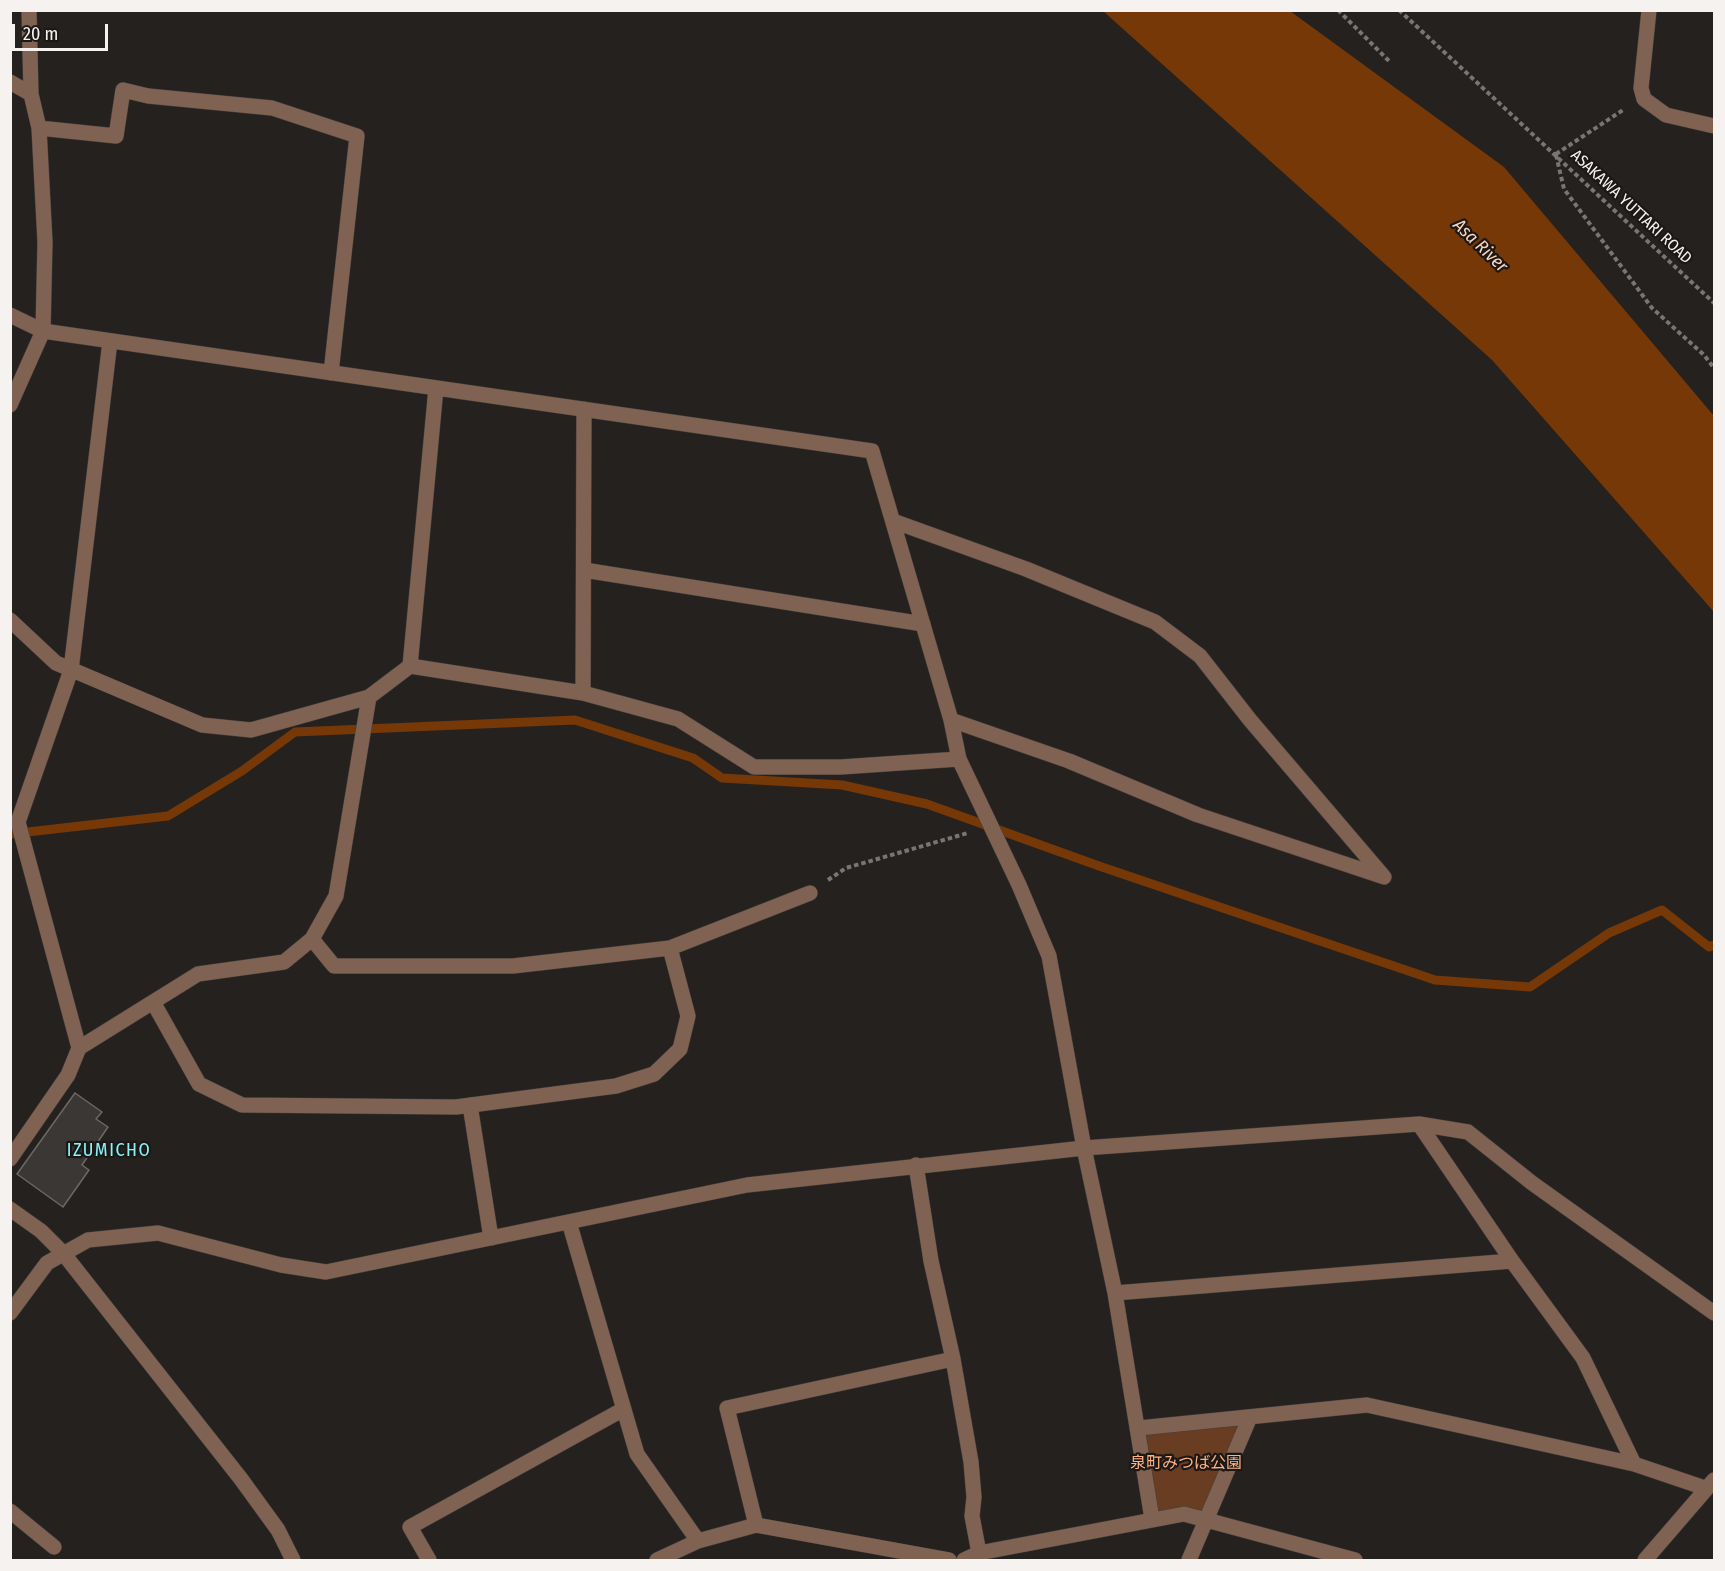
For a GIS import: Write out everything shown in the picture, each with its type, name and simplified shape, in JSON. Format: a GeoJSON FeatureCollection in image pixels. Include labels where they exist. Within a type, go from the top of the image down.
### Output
{"type":"FeatureCollection","features":[{"type":"Feature","properties":{"kind":"street"},"geometry":{"type":"LineString","coordinates":[[10,405],[42,331],[45,242],[39,128],[32,94],[29,10]]}},
{"type":"Feature","properties":{"kind":"street"},"geometry":{"type":"LineString","coordinates":[[1649,10],[1641,88],[1644,99],[1666,115],[1714,126]]}},
{"type":"Feature","properties":{"kind":"street"},"geometry":{"type":"LineString","coordinates":[[10,82],[32,94]]}},
{"type":"Feature","properties":{"kind":"street"},"geometry":{"type":"LineString","coordinates":[[39,128],[116,136],[123,90],[148,96],[272,108],[357,136],[331,373]]}},
{"type":"Feature","properties":{"kind":"street"},"geometry":{"type":"LineString","coordinates":[[10,315],[42,331],[872,451],[951,720],[959,759],[1049,956],[1084,1149],[1115,1293],[1152,1519]]}},
{"type":"Feature","properties":{"kind":"street"},"geometry":{"type":"LineString","coordinates":[[79,1048],[14,820],[71,670],[110,341]]}},
{"type":"Feature","properties":{"kind":"street"},"geometry":{"type":"LineString","coordinates":[[410,666],[436,388]]}},
{"type":"Feature","properties":{"kind":"street"},"geometry":{"type":"LineString","coordinates":[[583,693],[584,409]]}},
{"type":"Feature","properties":{"kind":"street"},"geometry":{"type":"LineString","coordinates":[[893,521],[1026,569],[1155,622],[1200,656],[1250,720],[1384,877],[1198,815],[1069,761],[951,720]]}},
{"type":"Feature","properties":{"kind":"street"},"geometry":{"type":"LineString","coordinates":[[584,570],[923,624]]}},
{"type":"Feature","properties":{"kind":"street"},"geometry":{"type":"LineString","coordinates":[[10,620],[56,663],[202,725],[251,730],[369,697],[410,666],[583,693],[678,719],[754,766],[841,767],[959,759]]}},
{"type":"Feature","properties":{"kind":"street"},"geometry":{"type":"LineString","coordinates":[[10,1159],[68,1075],[79,1048],[198,974],[284,962],[312,939],[336,896],[369,697]]}},
{"type":"Feature","properties":{"kind":"street"},"geometry":{"type":"LineString","coordinates":[[312,939],[334,966],[513,966],[670,948],[810,893]]}},
{"type":"Feature","properties":{"kind":"street"},"geometry":{"type":"LineString","coordinates":[[153,1002],[199,1084],[242,1105],[456,1107],[616,1086],[654,1074],[680,1049],[688,1016],[670,948]]}},
{"type":"Feature","properties":{"kind":"street"},"geometry":{"type":"LineString","coordinates":[[470,1105],[491,1238]]}},
{"type":"Feature","properties":{"kind":"street"},"geometry":{"type":"LineString","coordinates":[[1419,1124],[1512,1261],[1583,1358],[1634,1464]]}},
{"type":"Feature","properties":{"kind":"street"},"geometry":{"type":"LineString","coordinates":[[10,1313],[47,1263],[88,1240],[158,1233],[281,1265],[326,1272],[747,1185],[916,1165],[1084,1149],[1419,1124],[1468,1132],[1532,1183],[1714,1313]]}},
{"type":"Feature","properties":{"kind":"street"},"geometry":{"type":"LineString","coordinates":[[916,1165],[931,1261],[953,1359],[971,1462],[974,1497],[972,1516],[979,1552]]}},
{"type":"Feature","properties":{"kind":"street"},"geometry":{"type":"LineString","coordinates":[[10,1209],[41,1231],[63,1253],[242,1479],[278,1530],[293,1560]]}},
{"type":"Feature","properties":{"kind":"street"},"geometry":{"type":"LineString","coordinates":[[569,1222],[622,1410],[637,1454],[698,1541]]}},
{"type":"Feature","properties":{"kind":"street"},"geometry":{"type":"LineString","coordinates":[[1115,1293],[1512,1261]]}},
{"type":"Feature","properties":{"kind":"street"},"geometry":{"type":"LineString","coordinates":[[756,1525],[727,1408],[953,1359]]}},
{"type":"Feature","properties":{"kind":"street"},"geometry":{"type":"LineString","coordinates":[[1138,1428],[1367,1405],[1634,1464],[1710,1484],[1645,1560]]}},
{"type":"Feature","properties":{"kind":"street"},"geometry":{"type":"LineString","coordinates":[[429,1560],[410,1527],[622,1410]]}},
{"type":"Feature","properties":{"kind":"street"},"geometry":{"type":"LineString","coordinates":[[1189,1560],[1250,1417]]}},
{"type":"Feature","properties":{"kind":"street"},"geometry":{"type":"LineString","coordinates":[[10,1511],[54,1546]]}},
{"type":"Feature","properties":{"kind":"street"},"geometry":{"type":"LineString","coordinates":[[964,1560],[979,1552],[1184,1514],[1205,1522],[1355,1560]]}},
{"type":"Feature","properties":{"kind":"street"},"geometry":{"type":"LineString","coordinates":[[657,1560],[698,1541],[756,1525],[949,1560]]}},
{"type":"Feature","properties":{"kind":"path"},"geometry":{"type":"LineString","coordinates":[[1338,10],[1390,62]]}},
{"type":"Feature","properties":{"kind":"path","name":"ASAKAWA YUTTARI ROAD"},"geometry":{"type":"LineString","coordinates":[[1399,10],[1714,303]]}},
{"type":"Feature","properties":{"kind":"path"},"geometry":{"type":"LineString","coordinates":[[1627,108],[1556,154],[1564,189],[1652,308],[1704,355],[1714,368]]}},
{"type":"Feature","properties":{"kind":"path"},"geometry":{"type":"LineString","coordinates":[[810,893],[846,868],[991,827]]}},
{"type":"Feature","properties":{"kind":"green space","name":"泉町みつば公園"},"geometry":{"type":"Polygon","coordinates":[[[1250,1417],[1205,1522],[1152,1519],[1139,1428],[1250,1417]]]}},
{"type":"Feature","properties":{"kind":"water","name":"Asa River"},"geometry":{"type":"Polygon","coordinates":[[[1103,11],[1290,11],[1504,167],[1714,416],[1714,612],[1492,360],[1103,11]]]}},
{"type":"Feature","properties":{"kind":"building"},"geometry":{"type":"Polygon","coordinates":[[[75,1093],[102,1112],[96,1119],[108,1127],[82,1165],[89,1170],[63,1207],[17,1174],[75,1093]]]}},
{"type":"Feature","properties":{"kind":"waterway"},"geometry":{"type":"LineString","coordinates":[[10,834],[168,816],[242,771],[295,732],[575,720],[693,758],[722,778],[842,785],[927,804],[1099,866],[1435,980],[1530,987],[1609,933],[1662,910],[1709,947],[1714,945]]}},
{"type":"Feature","properties":{"kind":"district","name":"IZUMICHO"},"geometry":{"type":"Point","coordinates":[109,1151]}}]}
